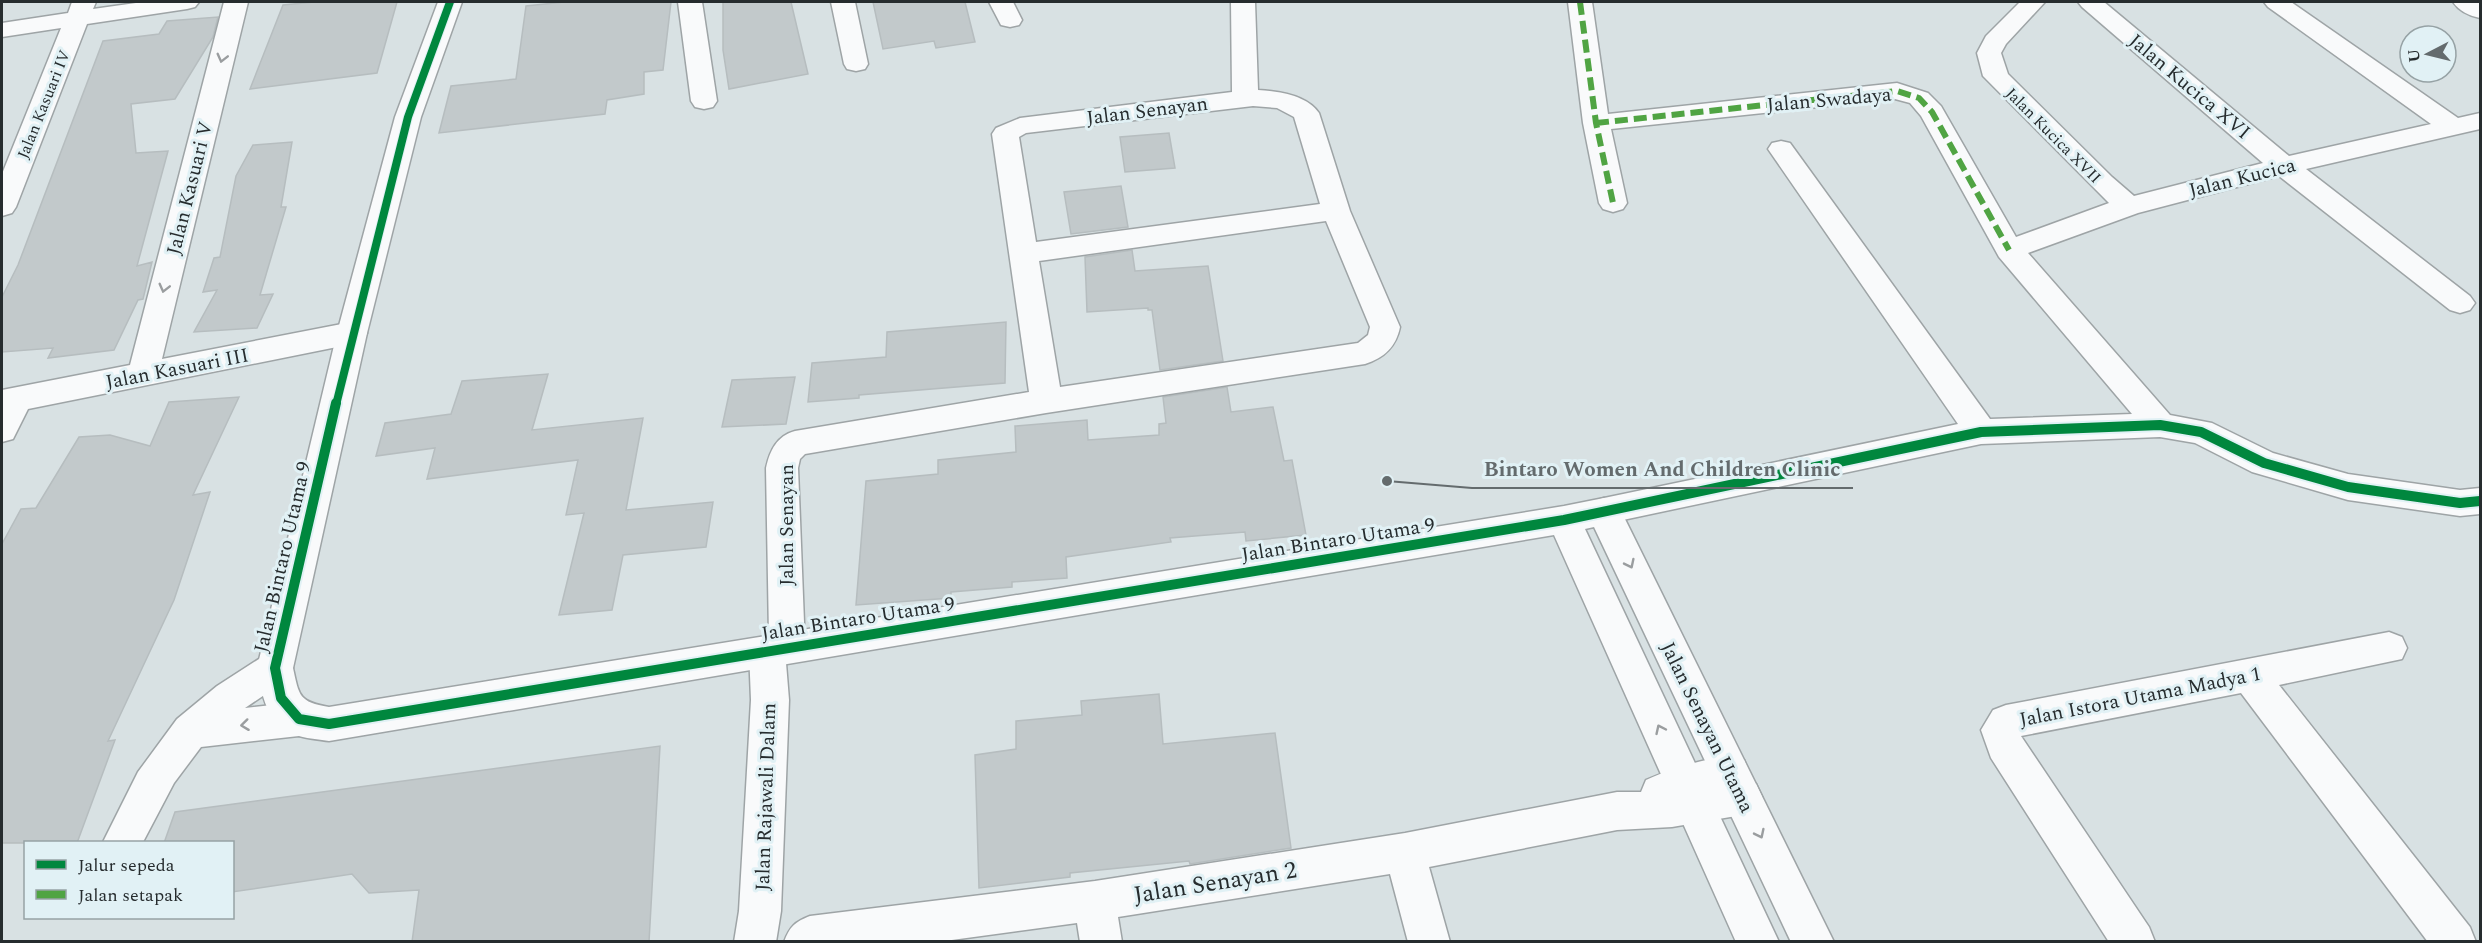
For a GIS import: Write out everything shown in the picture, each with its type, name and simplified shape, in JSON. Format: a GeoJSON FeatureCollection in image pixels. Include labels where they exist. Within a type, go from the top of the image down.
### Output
{"type":"FeatureCollection","features":[{"type":"Feature","properties":{"kind":"street"},"geometry":{"type":"LineString","coordinates":[[2,30],[80,10],[187,2]]}},
{"type":"Feature","properties":{"kind":"street","name":"Jalan Kasuari V"},"geometry":{"type":"LineString","coordinates":[[143,374],[236,2]]}},
{"type":"Feature","properties":{"kind":"street","name":"Jalan Bintaro Utama 9"},"geometry":{"type":"LineString","coordinates":[[450,2],[408,117],[352,333],[275,668],[281,698],[299,719],[328,724],[1564,520],[1981,432],[2160,425],[2200,432],[2264,463],[2348,487],[2460,503],[2481,501]]}},
{"type":"Feature","properties":{"kind":"street"},"geometry":{"type":"LineString","coordinates":[[690,2],[704,100]]}},
{"type":"Feature","properties":{"kind":"street"},"geometry":{"type":"LineString","coordinates":[[843,2],[856,64]]}},
{"type":"Feature","properties":{"kind":"street"},"geometry":{"type":"LineString","coordinates":[[1243,2],[1245,98]]}},
{"type":"Feature","properties":{"kind":"street"},"geometry":{"type":"LineString","coordinates":[[1580,2],[1596,123],[1613,203]]}},
{"type":"Feature","properties":{"kind":"street","name":"Jalan Kucica XVII"},"geometry":{"type":"LineString","coordinates":[[2033,2],[1995,41],[1989,53],[1996,76],[2062,144],[2129,206]]}},
{"type":"Feature","properties":{"kind":"street","name":"Jalan Kucica XVI"},"geometry":{"type":"LineString","coordinates":[[2090,2],[2284,166],[2460,303]]}},
{"type":"Feature","properties":{"kind":"street"},"geometry":{"type":"LineString","coordinates":[[2276,2],[2453,127]]}},
{"type":"Feature","properties":{"kind":"street"},"geometry":{"type":"LineString","coordinates":[[2465,2],[2481,11]]}},
{"type":"Feature","properties":{"kind":"street","name":"Jalan Kasuari IV"},"geometry":{"type":"LineString","coordinates":[[2,207],[80,10]]}},
{"type":"Feature","properties":{"kind":"street","name":"Jalan Swadaya"},"geometry":{"type":"LineString","coordinates":[[1596,123],[1897,91],[1919,98],[1932,112],[2009,250],[2160,425]]}},
{"type":"Feature","properties":{"kind":"street","name":"Jalan Senayan"},"geometry":{"type":"LineString","coordinates":[[777,650],[782,468],[785,455],[795,443],[1365,353],[1376,348],[1384,334],[1385,327],[1336,211],[1306,113],[1287,102],[1262,97],[1245,98],[1020,126],[1007,131],[1005,134],[1046,402]]}},
{"type":"Feature","properties":{"kind":"street","name":"Jalan Kucica"},"geometry":{"type":"LineString","coordinates":[[2009,250],[2129,206],[2284,166],[2481,121]]}},
{"type":"Feature","properties":{"kind":"street"},"geometry":{"type":"LineString","coordinates":[[1781,149],[1981,432]]}},
{"type":"Feature","properties":{"kind":"street"},"geometry":{"type":"LineString","coordinates":[[1024,253],[1336,211]]}},
{"type":"Feature","properties":{"kind":"street","name":"Jalan Kasuari III"},"geometry":{"type":"LineString","coordinates":[[9,401],[352,333]]}},
{"type":"Feature","properties":{"kind":"street"},"geometry":{"type":"LineString","coordinates":[[2,430],[9,401]]}},
{"type":"Feature","properties":{"kind":"street","name":"Jalan Senayan Utama"},"geometry":{"type":"LineString","coordinates":[[1604,511],[1813,942]]}},
{"type":"Feature","properties":{"kind":"street"},"geometry":{"type":"LineString","coordinates":[[1564,520],[1758,942]]}},
{"type":"Feature","properties":{"kind":"street","name":"Jalan Istora Utama Madya 1"},"geometry":{"type":"LineString","coordinates":[[2134,942],[2004,746],[2000,730],[2006,722],[2389,648]]}},
{"type":"Feature","properties":{"kind":"street","name":"Jalan Rajawali Dalam"},"geometry":{"type":"LineString","coordinates":[[755,942],[760,911],[769,712],[777,650]]}},
{"type":"Feature","properties":{"kind":"street"},"geometry":{"type":"LineString","coordinates":[[124,841],[136,813],[162,770],[190,731],[228,699],[275,668]]}},
{"type":"Feature","properties":{"kind":"street"},"geometry":{"type":"LineString","coordinates":[[2249,675],[2456,942]]}},
{"type":"Feature","properties":{"kind":"street"},"geometry":{"type":"LineString","coordinates":[[190,731],[299,719]]}},
{"type":"Feature","properties":{"kind":"street","name":"Jalan Senayan 2"},"geometry":{"type":"LineString","coordinates":[[807,939],[1095,901],[1405,852],[1617,811],[1736,785]]}},
{"type":"Feature","properties":{"kind":"street"},"geometry":{"type":"LineString","coordinates":[[1405,852],[1429,942]]}},
{"type":"Feature","properties":{"kind":"street"},"geometry":{"type":"LineString","coordinates":[[1095,901],[1101,942]]}},
{"type":"Feature","properties":{"kind":"building"},"geometry":{"type":"Polygon","coordinates":[[[314,2],[397,2],[377,73],[250,89],[283,5],[314,2]]]}},
{"type":"Feature","properties":{"kind":"building"},"geometry":{"type":"Polygon","coordinates":[[[564,2],[671,2],[663,70],[644,72],[644,94],[607,100],[605,114],[439,133],[451,86],[516,79],[526,6],[564,2]]]}},
{"type":"Feature","properties":{"kind":"building"},"geometry":{"type":"Polygon","coordinates":[[[723,2],[791,2],[808,74],[729,89],[723,50],[723,2]]]}},
{"type":"Feature","properties":{"kind":"building"},"geometry":{"type":"Polygon","coordinates":[[[873,2],[965,2],[975,42],[936,48],[934,41],[883,49],[873,2]]]}},
{"type":"Feature","properties":{"kind":"building"},"geometry":{"type":"Polygon","coordinates":[[[218,17],[213,37],[175,99],[131,104],[136,153],[168,151],[137,266],[152,262],[143,299],[138,300],[114,350],[48,358],[53,348],[2,352],[2,297],[18,265],[103,41],[159,34],[167,21],[218,17]]]}},
{"type":"Feature","properties":{"kind":"building"},"geometry":{"type":"Polygon","coordinates":[[[1169,133],[1175,168],[1125,172],[1120,137],[1169,133]]]}},
{"type":"Feature","properties":{"kind":"building"},"geometry":{"type":"Polygon","coordinates":[[[292,142],[281,207],[286,207],[260,295],[273,294],[257,328],[194,332],[217,290],[203,292],[214,258],[220,257],[236,176],[253,145],[292,142]]]}},
{"type":"Feature","properties":{"kind":"building"},"geometry":{"type":"Polygon","coordinates":[[[1121,186],[1128,227],[1071,234],[1064,192],[1121,186]]]}},
{"type":"Feature","properties":{"kind":"building"},"geometry":{"type":"Polygon","coordinates":[[[1132,250],[1135,271],[1208,266],[1223,361],[1160,370],[1152,310],[1148,308],[1087,312],[1085,257],[1132,250]]]}},
{"type":"Feature","properties":{"kind":"building"},"geometry":{"type":"Polygon","coordinates":[[[1006,322],[1005,383],[859,395],[859,398],[808,402],[812,363],[886,357],[887,332],[1006,322]]]}},
{"type":"Feature","properties":{"kind":"building"},"geometry":{"type":"Polygon","coordinates":[[[548,374],[532,430],[643,418],[626,510],[713,502],[706,547],[623,555],[612,610],[559,615],[584,513],[566,515],[578,460],[427,479],[435,448],[376,456],[385,423],[451,414],[462,381],[548,374]]]}},
{"type":"Feature","properties":{"kind":"building"},"geometry":{"type":"Polygon","coordinates":[[[795,377],[786,424],[722,427],[732,380],[795,377]]]}},
{"type":"Feature","properties":{"kind":"building"},"geometry":{"type":"Polygon","coordinates":[[[1227,387],[1231,412],[1273,407],[1284,461],[1292,460],[1306,535],[1246,541],[1245,532],[1170,538],[1171,542],[1066,557],[1067,578],[1012,582],[1012,587],[951,592],[951,598],[856,605],[866,481],[938,474],[938,460],[1016,452],[1015,426],[1087,420],[1088,440],[1159,435],[1159,424],[1166,423],[1163,397],[1227,387]]]}},
{"type":"Feature","properties":{"kind":"building"},"geometry":{"type":"Polygon","coordinates":[[[239,397],[193,495],[210,492],[174,600],[108,741],[115,740],[78,841],[2,843],[2,544],[21,509],[36,508],[79,437],[110,435],[150,446],[169,402],[239,397]]]}},
{"type":"Feature","properties":{"kind":"building"},"geometry":{"type":"Polygon","coordinates":[[[1159,694],[1163,744],[1275,733],[1291,848],[1190,864],[1189,861],[1070,873],[1070,877],[979,888],[975,755],[1016,749],[1016,721],[1082,715],[1081,701],[1159,694]]]}},
{"type":"Feature","properties":{"kind":"building"},"geometry":{"type":"Polygon","coordinates":[[[660,746],[649,942],[412,942],[419,890],[369,893],[352,874],[234,892],[234,841],[165,841],[175,812],[660,746]]]}},
{"type":"Feature","properties":{"kind":"marked path"},"geometry":{"type":"LineString","coordinates":[[1580,2],[1596,123],[1613,203]]}},
{"type":"Feature","properties":{"kind":"marked path"},"geometry":{"type":"LineString","coordinates":[[1596,123],[1897,91],[1919,98],[1932,112],[2009,250]]}},
{"type":"Feature","properties":{"kind":"cycle path"},"geometry":{"type":"LineString","coordinates":[[450,2],[408,117],[352,333],[275,668],[281,698],[299,719],[329,724],[1564,520],[1981,432],[2160,425],[2201,432],[2264,463],[2348,487],[2460,503],[2480,501]]}},
{"type":"Feature","properties":{"kind":"place","name":"Bintaro Women And Children Clinic"},"geometry":{"type":"Point","coordinates":[1387,481]}}]}
